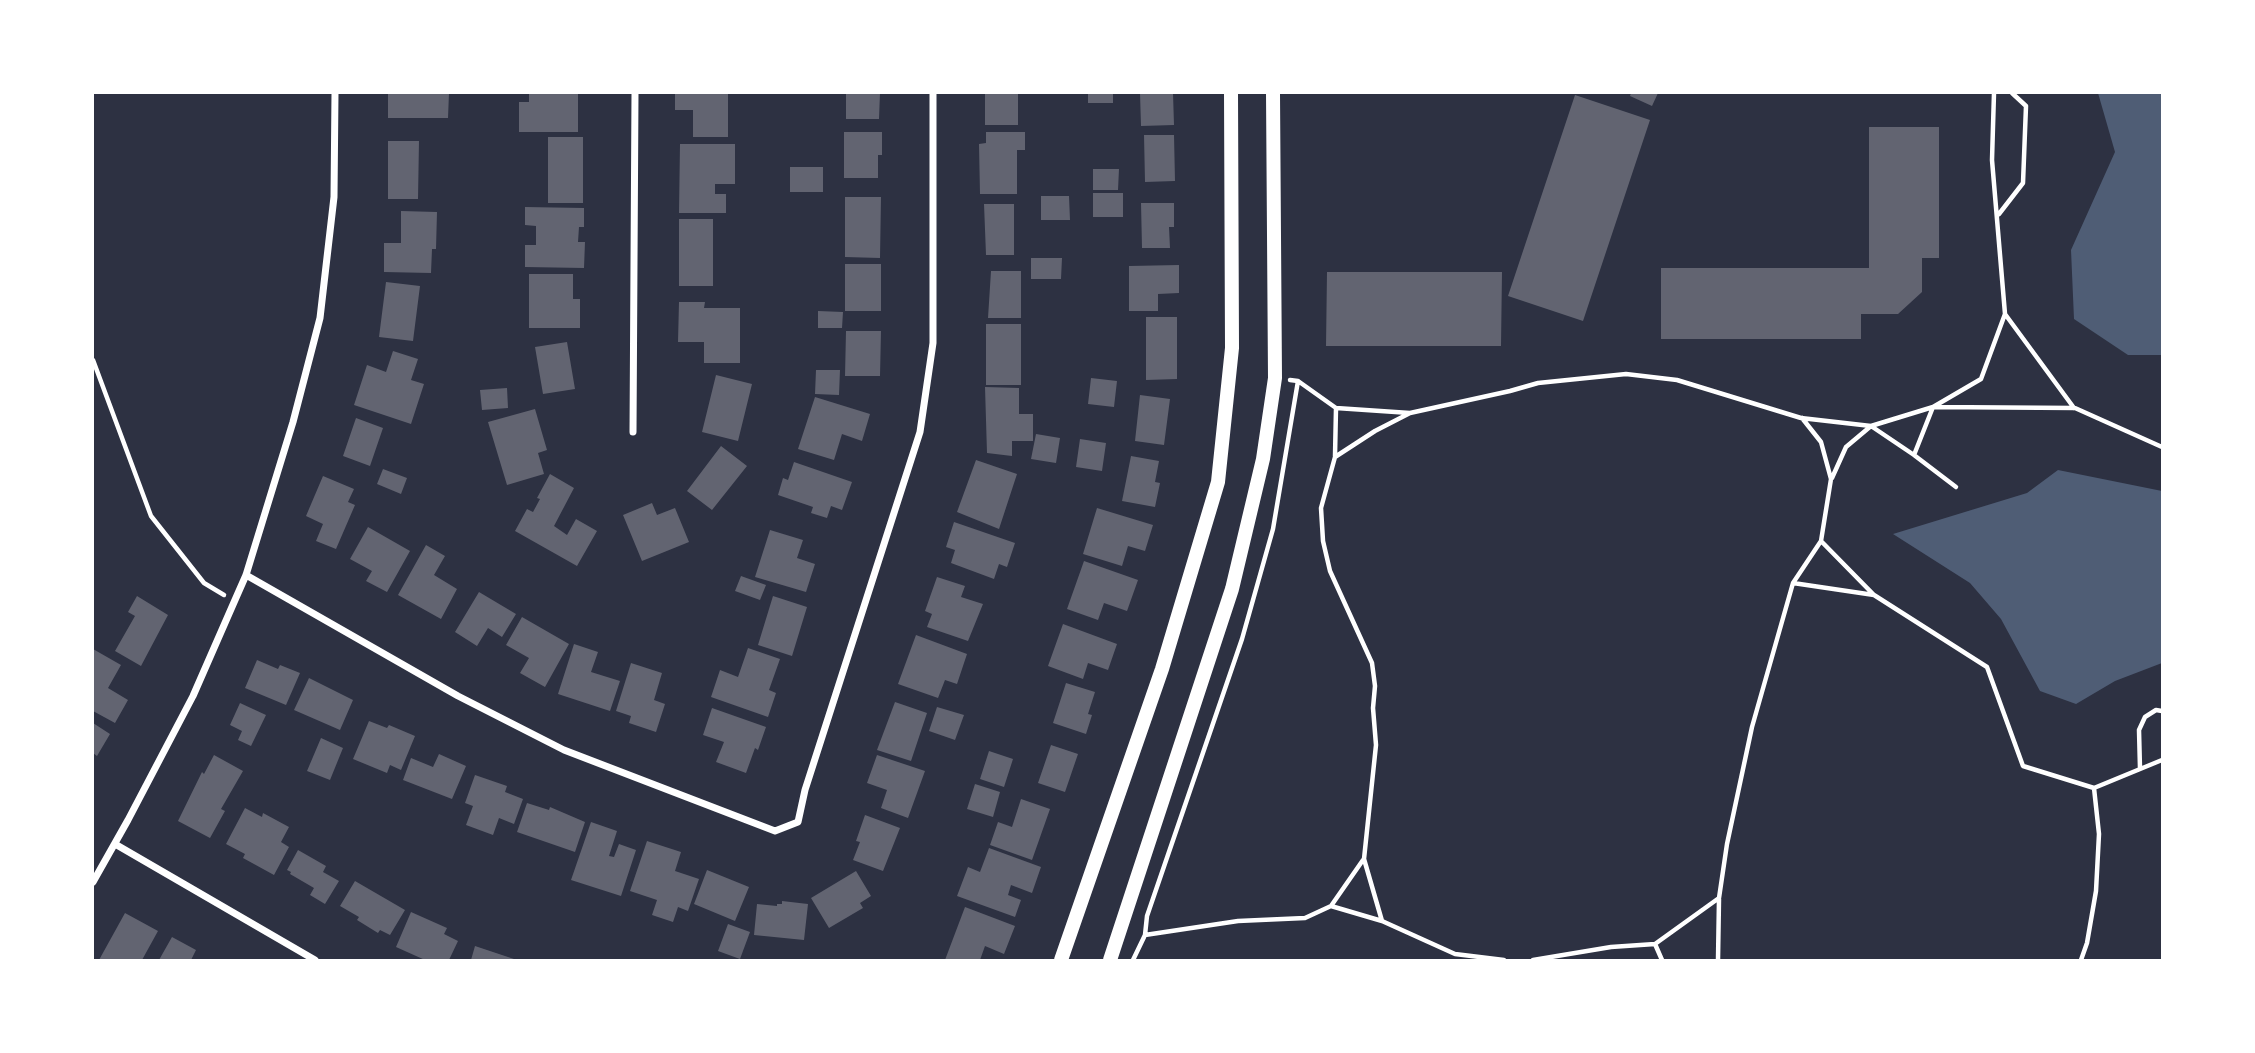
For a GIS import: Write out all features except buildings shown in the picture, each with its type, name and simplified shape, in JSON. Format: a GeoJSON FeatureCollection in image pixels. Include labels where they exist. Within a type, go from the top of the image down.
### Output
{"type":"FeatureCollection","features":[{"type":"Feature","properties":{"kind":"main road"},"geometry":{"type":"LineString","coordinates":[[1061,960],[1162,668],[1218,482],[1232,348],[1231,93]]}},
{"type":"Feature","properties":{"kind":"main road"},"geometry":{"type":"LineString","coordinates":[[1112,959],[1232,589],[1263,459],[1275,378],[1273,93]]}},
{"type":"Feature","properties":{"kind":"street"},"geometry":{"type":"LineString","coordinates":[[93,882],[193,696],[246,575],[293,422],[320,318],[334,197],[335,93]]}},
{"type":"Feature","properties":{"kind":"street"},"geometry":{"type":"LineString","coordinates":[[633,432],[635,93]]}},
{"type":"Feature","properties":{"kind":"street"},"geometry":{"type":"LineString","coordinates":[[246,575],[458,696],[564,750],[775,831],[797,822],[920,432],[933,343],[933,93]]}},
{"type":"Feature","properties":{"kind":"street"},"geometry":{"type":"LineString","coordinates":[[115,844],[315,960]]}},
{"type":"Feature","properties":{"kind":"path"},"geometry":{"type":"LineString","coordinates":[[1718,960],[1719,898],[1727,844],[1752,727],[1793,583],[1821,541],[1831,479],[1846,447],[1871,426],[1933,407],[1981,379],[2005,314],[1992,160],[1994,93]]}},
{"type":"Feature","properties":{"kind":"path"},"geometry":{"type":"LineString","coordinates":[[1998,215],[2023,183],[2026,106],[2012,93]]}},
{"type":"Feature","properties":{"kind":"path"},"geometry":{"type":"LineString","coordinates":[[2005,314],[2075,408]]}},
{"type":"Feature","properties":{"kind":"path"},"geometry":{"type":"LineString","coordinates":[[93,360],[151,516],[204,583],[235,600]]}},
{"type":"Feature","properties":{"kind":"path"},"geometry":{"type":"LineString","coordinates":[[1335,457],[1375,431],[1410,413],[1538,383],[1626,374],[1690,383],[1801,418],[1871,426],[1956,487]]}},
{"type":"Feature","properties":{"kind":"path"},"geometry":{"type":"LineString","coordinates":[[1298,381],[1336,408],[1410,413]]}},
{"type":"Feature","properties":{"kind":"path"},"geometry":{"type":"LineString","coordinates":[[1933,407],[2075,408],[2162,447]]}},
{"type":"Feature","properties":{"kind":"path"},"geometry":{"type":"LineString","coordinates":[[1914,455],[1933,407]]}},
{"type":"Feature","properties":{"kind":"path"},"geometry":{"type":"LineString","coordinates":[[1336,408],[1335,457],[1321,508],[1323,541],[1330,571],[1372,663],[1376,745],[1364,859],[1382,921]]}},
{"type":"Feature","properties":{"kind":"path"},"geometry":{"type":"LineString","coordinates":[[1801,418],[1821,442],[1831,479]]}},
{"type":"Feature","properties":{"kind":"path"},"geometry":{"type":"LineString","coordinates":[[1821,541],[1874,594],[1987,667],[2023,766],[2094,788],[2162,760]]}},
{"type":"Feature","properties":{"kind":"path"},"geometry":{"type":"LineString","coordinates":[[1793,583],[1874,594]]}},
{"type":"Feature","properties":{"kind":"path"},"geometry":{"type":"LineString","coordinates":[[2140,769],[2139,730],[2144,717],[2156,710],[2162,710]]}},
{"type":"Feature","properties":{"kind":"path"},"geometry":{"type":"LineString","coordinates":[[2081,960],[2087,943],[2096,891],[2099,834],[2094,788]]}},
{"type":"Feature","properties":{"kind":"path"},"geometry":{"type":"LineString","coordinates":[[1133,960],[1145,935],[1238,921],[1306,918],[1331,906],[1364,859]]}},
{"type":"Feature","properties":{"kind":"path"},"geometry":{"type":"LineString","coordinates":[[1534,960],[1611,947],[1655,944],[1719,898]]}},
{"type":"Feature","properties":{"kind":"path"},"geometry":{"type":"LineString","coordinates":[[1331,906],[1382,921],[1455,954],[1504,960]]}},
{"type":"Feature","properties":{"kind":"path"},"geometry":{"type":"LineString","coordinates":[[1655,944],[1662,960]]}},
{"type":"Feature","properties":{"kind":"path"},"geometry":{"type":"LineString","coordinates":[[1455,954],[1460,960]]}},
{"type":"Feature","properties":{"kind":"water"},"geometry":{"type":"Polygon","coordinates":[[[2098,93],[2162,93],[2162,355],[2128,355],[2074,319],[2071,250],[2115,152],[2098,93]]]}},
{"type":"Feature","properties":{"kind":"water"},"geometry":{"type":"Polygon","coordinates":[[[2058,470],[2162,491],[2162,663],[2115,681],[2076,704],[2040,691],[2001,619],[1970,583],[1893,534],[2027,493],[2058,470]]]}}]}
